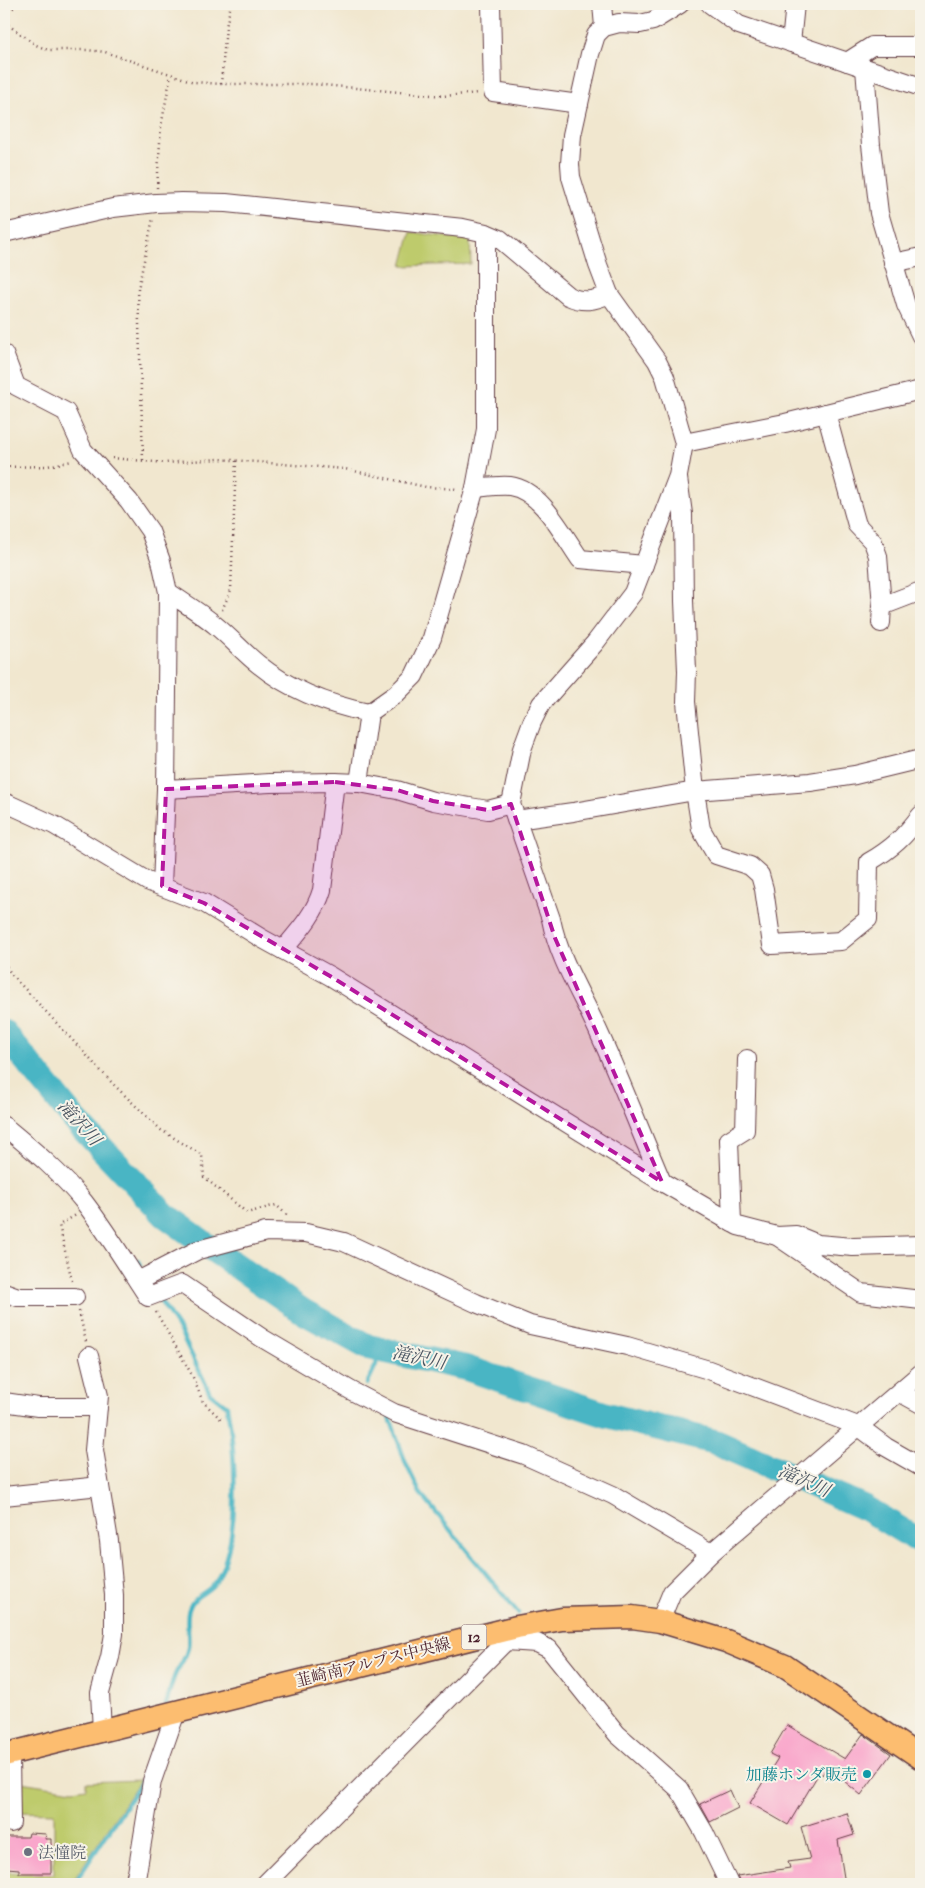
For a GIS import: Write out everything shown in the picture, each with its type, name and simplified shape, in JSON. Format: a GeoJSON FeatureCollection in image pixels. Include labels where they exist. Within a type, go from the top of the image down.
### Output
{"type":"FeatureCollection","features":[{"type":"Feature","properties":{"kind":"main road","name":"韮崎南アルプス中央線"},"geometry":{"type":"LineString","coordinates":[[7,1754],[176,1712],[512,1634],[562,1619],[632,1617],[660,1621],[726,1641],[785,1666],[921,1758]]}},
{"type":"Feature","properties":{"kind":"street"},"geometry":{"type":"LineString","coordinates":[[602,4],[604,27]]}},
{"type":"Feature","properties":{"kind":"street"},"geometry":{"type":"LineString","coordinates":[[662,1182],[600,1034],[555,938],[551,919],[513,812],[522,750],[532,722],[541,704],[595,643],[633,593],[678,476],[684,443],[665,377],[657,362],[609,294],[598,265],[572,177],[570,164],[572,135],[596,35],[604,27],[619,23],[640,24],[653,21],[680,4]]}},
{"type":"Feature","properties":{"kind":"street"},"geometry":{"type":"LineString","coordinates":[[710,4],[739,25],[921,87]]}},
{"type":"Feature","properties":{"kind":"street"},"geometry":{"type":"LineString","coordinates":[[791,43],[795,4]]}},
{"type":"Feature","properties":{"kind":"street"},"geometry":{"type":"LineString","coordinates":[[486,6],[493,92],[579,104]]}},
{"type":"Feature","properties":{"kind":"street"},"geometry":{"type":"LineString","coordinates":[[847,62],[872,46],[921,46]]}},
{"type":"Feature","properties":{"kind":"street"},"geometry":{"type":"LineString","coordinates":[[865,68],[879,213],[906,305],[921,336]]}},
{"type":"Feature","properties":{"kind":"street"},"geometry":{"type":"LineString","coordinates":[[4,233],[114,208],[156,203],[226,203],[464,228],[486,233],[500,239],[568,296],[577,300],[587,301],[609,294]]}},
{"type":"Feature","properties":{"kind":"street"},"geometry":{"type":"LineString","coordinates":[[168,592],[215,625],[257,663],[276,677],[315,698],[343,708],[369,713],[396,694],[414,676],[432,638],[475,488],[486,429],[486,233]]}},
{"type":"Feature","properties":{"kind":"street"},"geometry":{"type":"LineString","coordinates":[[893,263],[921,257]]}},
{"type":"Feature","properties":{"kind":"street"},"geometry":{"type":"LineString","coordinates":[[4,354],[16,386],[66,412],[83,450],[129,501],[150,531],[161,561],[168,592],[166,788],[162,886]]}},
{"type":"Feature","properties":{"kind":"street"},"geometry":{"type":"LineString","coordinates":[[684,443],[826,413],[921,390]]}},
{"type":"Feature","properties":{"kind":"street"},"geometry":{"type":"LineString","coordinates":[[826,413],[857,525],[873,542],[878,556],[882,615],[921,591]]}},
{"type":"Feature","properties":{"kind":"street"},"geometry":{"type":"LineString","coordinates":[[678,476],[684,514],[686,702],[695,791],[701,829],[716,855],[750,866],[760,875],[764,889],[772,945],[841,941],[868,919],[869,862],[904,837],[921,815]]}},
{"type":"Feature","properties":{"kind":"street"},"geometry":{"type":"LineString","coordinates":[[475,488],[510,486],[526,492],[539,501],[580,559],[644,565]]}},
{"type":"Feature","properties":{"kind":"street"},"geometry":{"type":"LineString","coordinates":[[359,784],[369,713]]}},
{"type":"Feature","properties":{"kind":"street"},"geometry":{"type":"LineString","coordinates":[[166,788],[334,782],[397,790],[433,801],[488,810],[573,812],[695,791],[810,782],[855,775],[921,759]]}},
{"type":"Feature","properties":{"kind":"street"},"geometry":{"type":"LineString","coordinates":[[283,950],[310,918],[318,904],[322,890],[334,782]]}},
{"type":"Feature","properties":{"kind":"street"},"geometry":{"type":"LineString","coordinates":[[4,802],[54,825],[147,880],[204,902],[330,976],[662,1182],[738,1226],[777,1236],[796,1235],[818,1244],[853,1247],[921,1245]]}},
{"type":"Feature","properties":{"kind":"street"},"geometry":{"type":"LineString","coordinates":[[732,1223],[729,1140],[746,1130],[747,1059]]}},
{"type":"Feature","properties":{"kind":"street"},"geometry":{"type":"LineString","coordinates":[[4,1126],[39,1154],[87,1207],[109,1236],[148,1297],[182,1284],[262,1338],[350,1390],[394,1413],[524,1455],[613,1495],[713,1551]]}},
{"type":"Feature","properties":{"kind":"street"},"geometry":{"type":"LineString","coordinates":[[138,1281],[198,1250],[266,1232],[306,1233],[344,1242],[476,1303],[530,1325],[627,1346],[708,1370],[858,1426],[886,1447],[921,1467]]}},
{"type":"Feature","properties":{"kind":"street"},"geometry":{"type":"LineString","coordinates":[[777,1236],[861,1294],[921,1300]]}},
{"type":"Feature","properties":{"kind":"street"},"geometry":{"type":"LineString","coordinates":[[4,1292],[18,1297],[75,1297]]}},
{"type":"Feature","properties":{"kind":"street"},"geometry":{"type":"LineString","coordinates":[[89,1356],[99,1396],[94,1450],[109,1541],[114,1595],[114,1634],[100,1693],[102,1731]]}},
{"type":"Feature","properties":{"kind":"street"},"geometry":{"type":"LineString","coordinates":[[660,1621],[672,1592],[713,1551],[921,1374]]}},
{"type":"Feature","properties":{"kind":"street"},"geometry":{"type":"LineString","coordinates":[[899,1392],[921,1404]]}},
{"type":"Feature","properties":{"kind":"street"},"geometry":{"type":"LineString","coordinates":[[4,1402],[38,1407],[98,1407]]}},
{"type":"Feature","properties":{"kind":"street"},"geometry":{"type":"LineString","coordinates":[[4,1496],[100,1486]]}},
{"type":"Feature","properties":{"kind":"street"},"geometry":{"type":"LineString","coordinates":[[265,1884],[512,1634],[549,1649],[617,1734],[679,1789],[704,1832],[729,1884]]}},
{"type":"Feature","properties":{"kind":"street"},"geometry":{"type":"LineString","coordinates":[[134,1884],[152,1781],[176,1712]]}},
{"type":"Feature","properties":{"kind":"street"},"geometry":{"type":"LineString","coordinates":[[7,1754],[11,1823]]}},
{"type":"Feature","properties":{"kind":"path"},"geometry":{"type":"LineString","coordinates":[[4,13],[20,4]]}},
{"type":"Feature","properties":{"kind":"path"},"geometry":{"type":"LineString","coordinates":[[221,84],[226,27],[231,4]]}},
{"type":"Feature","properties":{"kind":"path"},"geometry":{"type":"LineString","coordinates":[[4,22],[36,45],[48,50],[105,52],[194,82],[221,84],[312,84],[443,96],[493,92]]}},
{"type":"Feature","properties":{"kind":"path"},"geometry":{"type":"LineString","coordinates":[[143,460],[138,289],[156,203],[161,126],[171,74]]}},
{"type":"Feature","properties":{"kind":"path"},"geometry":{"type":"LineString","coordinates":[[4,467],[48,466],[90,458],[143,460],[165,463],[220,459],[345,469],[447,490],[475,488]]}},
{"type":"Feature","properties":{"kind":"path"},"geometry":{"type":"LineString","coordinates":[[215,625],[230,590],[236,460]]}},
{"type":"Feature","properties":{"kind":"path"},"geometry":{"type":"LineString","coordinates":[[4,962],[11,974],[115,1086],[161,1130],[202,1155],[204,1177],[247,1213],[276,1205],[306,1233]]}},
{"type":"Feature","properties":{"kind":"path"},"geometry":{"type":"LineString","coordinates":[[87,1207],[59,1225],[89,1356]]}},
{"type":"Feature","properties":{"kind":"path"},"geometry":{"type":"LineString","coordinates":[[148,1297],[192,1375],[203,1402],[223,1421]]}},
{"type":"Feature","properties":{"kind":"highlighted area"},"geometry":{"type":"Polygon","coordinates":[[[335,782],[397,790],[433,801],[488,810],[511,804],[555,938],[662,1182],[330,976],[204,903],[162,886],[166,789],[335,782]]]}},
{"type":"Feature","properties":{"kind":"green space"},"geometry":{"type":"Polygon","coordinates":[[[411,232],[470,240],[471,264],[402,266],[411,232]]]}},
{"type":"Feature","properties":{"kind":"green space"},"geometry":{"type":"Polygon","coordinates":[[[140,1780],[71,1884],[4,1884],[4,1872],[54,1874],[54,1813],[16,1812],[14,1781],[73,1790],[86,1788],[86,1782],[140,1780]]]}},
{"type":"Feature","properties":{"kind":"building"},"geometry":{"type":"Polygon","coordinates":[[[787,1725],[845,1759],[863,1734],[891,1754],[861,1795],[827,1767],[822,1775],[819,1773],[788,1825],[750,1803],[778,1758],[770,1754],[787,1725]]]}},
{"type":"Feature","properties":{"kind":"building"},"geometry":{"type":"Polygon","coordinates":[[[730,1790],[738,1808],[710,1822],[700,1804],[730,1790]]]}},
{"type":"Feature","properties":{"kind":"building"},"geometry":{"type":"Polygon","coordinates":[[[847,1813],[854,1835],[838,1840],[845,1884],[740,1884],[737,1876],[790,1868],[788,1862],[810,1859],[801,1827],[847,1813]]]}},
{"type":"Feature","properties":{"kind":"building","name":"法憧院"},"geometry":{"type":"Polygon","coordinates":[[[29,1833],[46,1834],[45,1839],[51,1839],[51,1873],[19,1873],[19,1869],[7,1868],[7,1862],[4,1862],[4,1837],[28,1837],[29,1833]]]}},
{"type":"Feature","properties":{"kind":"waterway","name":"滝沢川"},"geometry":{"type":"LineString","coordinates":[[4,1033],[74,1119],[165,1215],[304,1312],[368,1347],[466,1368],[607,1415],[715,1442],[865,1508],[921,1542]]}},
{"type":"Feature","properties":{"kind":"waterway"},"geometry":{"type":"LineString","coordinates":[[138,1261],[140,1265]]}},
{"type":"Feature","properties":{"kind":"waterway"},"geometry":{"type":"LineString","coordinates":[[159,1299],[180,1331],[210,1393],[227,1406],[234,1471],[233,1519],[225,1562],[214,1585],[198,1596],[191,1604],[187,1618],[187,1651],[174,1678],[166,1704]]}},
{"type":"Feature","properties":{"kind":"waterway"},"geometry":{"type":"LineString","coordinates":[[367,1384],[383,1350]]}},
{"type":"Feature","properties":{"kind":"waterway"},"geometry":{"type":"LineString","coordinates":[[390,1418],[406,1464],[420,1493],[518,1613]]}},
{"type":"Feature","properties":{"kind":"waterway"},"geometry":{"type":"LineString","coordinates":[[74,1884],[146,1775]]}},
{"type":"Feature","properties":{"kind":"place","name":"加藤ホンダ販売"},"geometry":{"type":"Point","coordinates":[867,1774]}},
{"type":"Feature","properties":{"kind":"place","name":"法憧院"},"geometry":{"type":"Point","coordinates":[28,1852]}}]}
